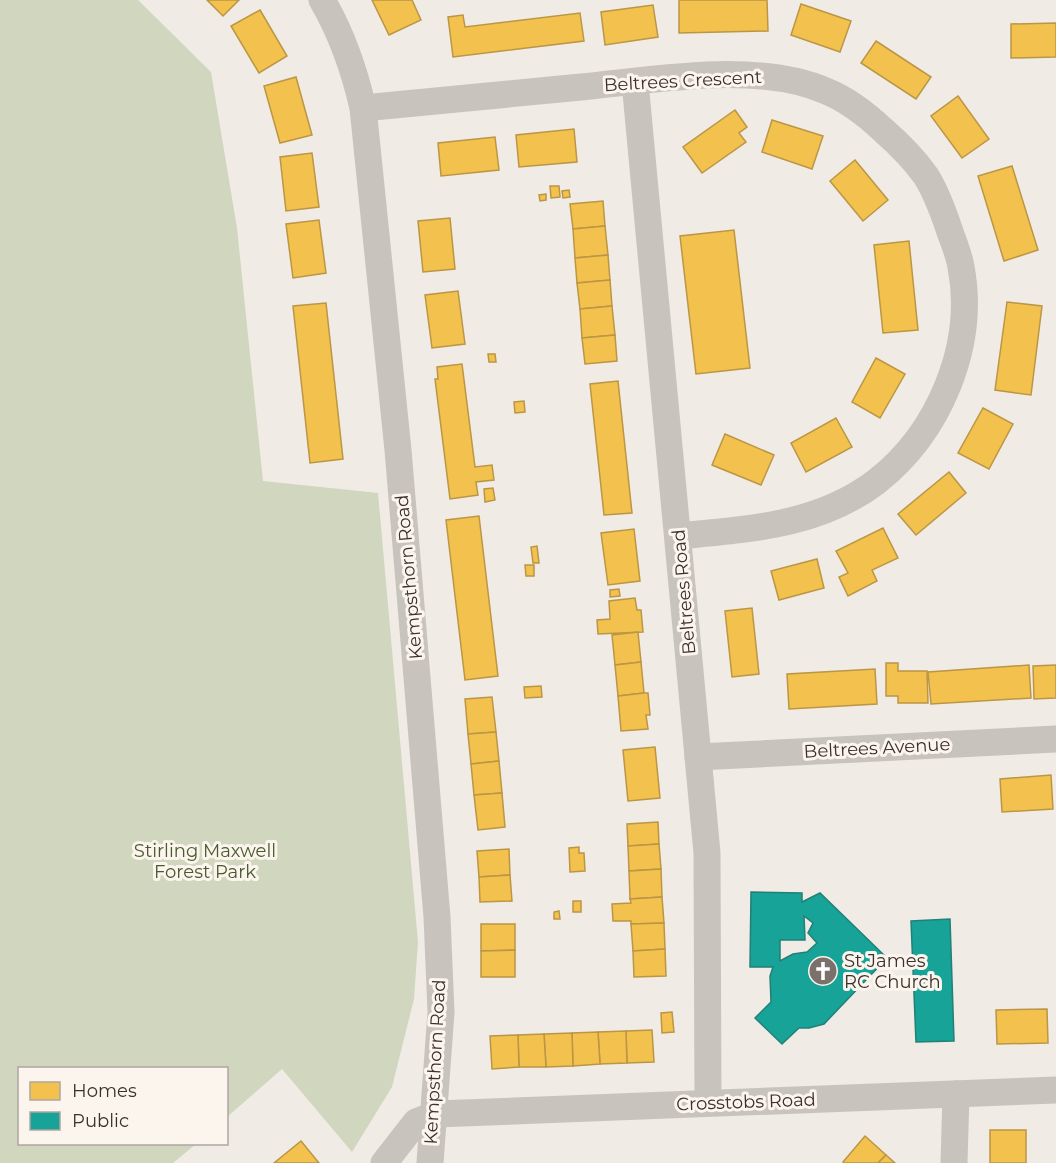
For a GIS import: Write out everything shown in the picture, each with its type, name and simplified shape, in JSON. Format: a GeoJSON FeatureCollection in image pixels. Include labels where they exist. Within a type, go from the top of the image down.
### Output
{"type":"FeatureCollection","features":[{"type":"Feature","properties":{"kind":"street","name":"Kempsthorn Road"},"geometry":{"type":"LineString","coordinates":[[322,0],[336,24],[352,63],[363,108],[398,450],[437,917],[441,1012],[436,1114],[430,1163]]}},
{"type":"Feature","properties":{"kind":"street","name":"Beltrees Crescent"},"geometry":{"type":"LineString","coordinates":[[363,108],[635,82],[733,75],[780,77],[827,91],[869,117],[903,148],[926,177],[944,215],[962,268],[964,319],[956,364],[937,410],[912,446],[877,481],[840,505],[770,528],[679,536]]}},
{"type":"Feature","properties":{"kind":"street","name":"Beltrees Road"},"geometry":{"type":"LineString","coordinates":[[635,82],[707,853],[708,1103]]}},
{"type":"Feature","properties":{"kind":"street","name":"Beltrees Avenue"},"geometry":{"type":"LineString","coordinates":[[698,757],[1056,739]]}},
{"type":"Feature","properties":{"kind":"street","name":"Crosstobs Road"},"geometry":{"type":"LineString","coordinates":[[436,1114],[1056,1090]]}},
{"type":"Feature","properties":{"kind":"street"},"geometry":{"type":"LineString","coordinates":[[954,1163],[956,1095]]}},
{"type":"Feature","properties":{"kind":"street"},"geometry":{"type":"LineString","coordinates":[[384,1163],[416,1122],[436,1114]]}},
{"type":"Feature","properties":{"kind":"green space","name":"Stirling Maxwell Forest Park"},"geometry":{"type":"Polygon","coordinates":[[[0,0],[138,0],[211,72],[237,228],[263,481],[378,493],[418,942],[414,999],[392,1087],[352,1152],[282,1069],[228,1116],[228,1067],[18,1067],[18,1145],[195,1145],[173,1163],[0,1163],[0,0]]]}},
{"type":"Feature","properties":{"kind":"building: Homes"},"geometry":{"type":"Polygon","coordinates":[[[207,0],[239,0],[223,16],[207,0]]]}},
{"type":"Feature","properties":{"kind":"building: Homes"},"geometry":{"type":"Polygon","coordinates":[[[372,0],[412,0],[421,20],[389,35],[372,0]]]}},
{"type":"Feature","properties":{"kind":"building: Homes"},"geometry":{"type":"Polygon","coordinates":[[[679,0],[767,0],[768,31],[679,33],[679,0]]]}},
{"type":"Feature","properties":{"kind":"building: Homes"},"geometry":{"type":"Polygon","coordinates":[[[801,4],[851,21],[840,52],[791,35],[801,4]]]}},
{"type":"Feature","properties":{"kind":"building: Homes"},"geometry":{"type":"Polygon","coordinates":[[[653,5],[658,37],[605,45],[601,12],[653,5]]]}},
{"type":"Feature","properties":{"kind":"building: Homes"},"geometry":{"type":"Polygon","coordinates":[[[260,10],[287,56],[259,73],[231,26],[260,10]]]}},
{"type":"Feature","properties":{"kind":"building: Homes"},"geometry":{"type":"Polygon","coordinates":[[[580,13],[584,41],[453,57],[448,17],[463,15],[465,27],[580,13]]]}},
{"type":"Feature","properties":{"kind":"building: Homes"},"geometry":{"type":"Polygon","coordinates":[[[1056,23],[1056,57],[1011,58],[1011,24],[1056,23]]]}},
{"type":"Feature","properties":{"kind":"building: Homes"},"geometry":{"type":"Polygon","coordinates":[[[876,41],[931,77],[916,99],[861,63],[876,41]]]}},
{"type":"Feature","properties":{"kind":"building: Homes"},"geometry":{"type":"Polygon","coordinates":[[[296,77],[312,135],[280,143],[264,86],[296,77]]]}},
{"type":"Feature","properties":{"kind":"building: Homes"},"geometry":{"type":"Polygon","coordinates":[[[958,96],[989,139],[962,158],[931,116],[958,96]]]}},
{"type":"Feature","properties":{"kind":"building: Homes"},"geometry":{"type":"Polygon","coordinates":[[[735,110],[747,127],[739,133],[746,142],[702,173],[683,147],[735,110]]]}},
{"type":"Feature","properties":{"kind":"building: Homes"},"geometry":{"type":"Polygon","coordinates":[[[772,120],[823,136],[812,169],[762,152],[772,120]]]}},
{"type":"Feature","properties":{"kind":"building: Homes"},"geometry":{"type":"Polygon","coordinates":[[[574,129],[577,162],[519,167],[516,135],[574,129]]]}},
{"type":"Feature","properties":{"kind":"building: Homes"},"geometry":{"type":"Polygon","coordinates":[[[495,137],[499,170],[441,176],[438,143],[495,137]]]}},
{"type":"Feature","properties":{"kind":"building: Homes"},"geometry":{"type":"Polygon","coordinates":[[[312,153],[319,207],[286,211],[280,157],[312,153]]]}},
{"type":"Feature","properties":{"kind":"building: Homes"},"geometry":{"type":"Polygon","coordinates":[[[855,160],[888,200],[863,221],[830,181],[855,160]]]}},
{"type":"Feature","properties":{"kind":"building: Homes"},"geometry":{"type":"Polygon","coordinates":[[[1012,166],[1038,250],[1004,261],[978,176],[1012,166]]]}},
{"type":"Feature","properties":{"kind":"building: Homes"},"geometry":{"type":"Polygon","coordinates":[[[550,186],[559,186],[560,197],[551,198],[550,186]]]}},
{"type":"Feature","properties":{"kind":"building: Homes"},"geometry":{"type":"Polygon","coordinates":[[[569,190],[570,197],[563,198],[562,191],[569,190]]]}},
{"type":"Feature","properties":{"kind":"building: Homes"},"geometry":{"type":"Polygon","coordinates":[[[546,194],[546,200],[540,201],[539,195],[546,194]]]}},
{"type":"Feature","properties":{"kind":"building: Homes"},"geometry":{"type":"Polygon","coordinates":[[[603,201],[605,226],[573,229],[570,204],[603,201]]]}},
{"type":"Feature","properties":{"kind":"building: Homes"},"geometry":{"type":"Polygon","coordinates":[[[450,218],[455,269],[423,272],[418,221],[450,218]]]}},
{"type":"Feature","properties":{"kind":"building: Homes"},"geometry":{"type":"Polygon","coordinates":[[[319,220],[326,273],[293,278],[286,224],[319,220]]]}},
{"type":"Feature","properties":{"kind":"building: Homes"},"geometry":{"type":"Polygon","coordinates":[[[605,226],[608,255],[575,258],[573,229],[605,226]]]}},
{"type":"Feature","properties":{"kind":"building: Homes"},"geometry":{"type":"Polygon","coordinates":[[[734,230],[750,368],[696,374],[680,236],[734,230]]]}},
{"type":"Feature","properties":{"kind":"building: Homes"},"geometry":{"type":"Polygon","coordinates":[[[909,241],[918,330],[883,333],[874,245],[909,241]]]}},
{"type":"Feature","properties":{"kind":"building: Homes"},"geometry":{"type":"Polygon","coordinates":[[[608,255],[610,280],[577,283],[575,258],[608,255]]]}},
{"type":"Feature","properties":{"kind":"building: Homes"},"geometry":{"type":"Polygon","coordinates":[[[610,280],[612,306],[580,309],[577,283],[610,280]]]}},
{"type":"Feature","properties":{"kind":"building: Homes"},"geometry":{"type":"Polygon","coordinates":[[[458,291],[465,344],[432,348],[425,295],[458,291]]]}},
{"type":"Feature","properties":{"kind":"building: Homes"},"geometry":{"type":"Polygon","coordinates":[[[1007,302],[1042,306],[1031,395],[995,390],[1007,302]]]}},
{"type":"Feature","properties":{"kind":"building: Homes"},"geometry":{"type":"Polygon","coordinates":[[[326,303],[343,459],[310,463],[293,306],[326,303]]]}},
{"type":"Feature","properties":{"kind":"building: Homes"},"geometry":{"type":"Polygon","coordinates":[[[612,306],[615,335],[582,338],[580,309],[612,306]]]}},
{"type":"Feature","properties":{"kind":"building: Homes"},"geometry":{"type":"Polygon","coordinates":[[[615,335],[617,361],[585,364],[582,338],[615,335]]]}},
{"type":"Feature","properties":{"kind":"building: Homes"},"geometry":{"type":"Polygon","coordinates":[[[488,354],[495,354],[496,362],[489,362],[488,354]]]}},
{"type":"Feature","properties":{"kind":"building: Homes"},"geometry":{"type":"Polygon","coordinates":[[[876,358],[905,374],[880,418],[852,402],[876,358]]]}},
{"type":"Feature","properties":{"kind":"building: Homes"},"geometry":{"type":"Polygon","coordinates":[[[462,364],[475,467],[492,465],[494,480],[476,482],[478,495],[450,499],[435,379],[438,379],[437,367],[462,364]]]}},
{"type":"Feature","properties":{"kind":"building: Homes"},"geometry":{"type":"Polygon","coordinates":[[[618,381],[632,513],[604,515],[590,384],[618,381]]]}},
{"type":"Feature","properties":{"kind":"building: Homes"},"geometry":{"type":"Polygon","coordinates":[[[524,401],[525,412],[515,413],[514,402],[524,401]]]}},
{"type":"Feature","properties":{"kind":"building: Homes"},"geometry":{"type":"Polygon","coordinates":[[[983,408],[1013,424],[989,469],[958,453],[983,408]]]}},
{"type":"Feature","properties":{"kind":"building: Homes"},"geometry":{"type":"Polygon","coordinates":[[[836,418],[852,447],[806,472],[791,443],[836,418]]]}},
{"type":"Feature","properties":{"kind":"building: Homes"},"geometry":{"type":"Polygon","coordinates":[[[725,434],[774,455],[761,485],[712,465],[725,434]]]}},
{"type":"Feature","properties":{"kind":"building: Homes"},"geometry":{"type":"Polygon","coordinates":[[[949,472],[966,493],[916,535],[898,514],[949,472]]]}},
{"type":"Feature","properties":{"kind":"building: Homes"},"geometry":{"type":"Polygon","coordinates":[[[493,488],[495,500],[485,502],[484,489],[493,488]]]}},
{"type":"Feature","properties":{"kind":"building: Homes"},"geometry":{"type":"Polygon","coordinates":[[[479,516],[498,676],[465,680],[446,520],[479,516]]]}},
{"type":"Feature","properties":{"kind":"building: Homes"},"geometry":{"type":"Polygon","coordinates":[[[883,528],[898,558],[872,570],[877,581],[848,596],[839,577],[848,573],[836,551],[883,528]]]}},
{"type":"Feature","properties":{"kind":"building: Homes"},"geometry":{"type":"Polygon","coordinates":[[[634,529],[640,581],[608,585],[601,533],[634,529]]]}},
{"type":"Feature","properties":{"kind":"building: Homes"},"geometry":{"type":"Polygon","coordinates":[[[537,546],[539,563],[533,563],[531,547],[537,546]]]}},
{"type":"Feature","properties":{"kind":"building: Homes"},"geometry":{"type":"Polygon","coordinates":[[[817,559],[824,588],[779,600],[771,571],[817,559]]]}},
{"type":"Feature","properties":{"kind":"building: Homes"},"geometry":{"type":"Polygon","coordinates":[[[525,565],[534,565],[534,576],[526,576],[525,565]]]}},
{"type":"Feature","properties":{"kind":"building: Homes"},"geometry":{"type":"Polygon","coordinates":[[[619,589],[620,596],[610,597],[610,590],[619,589]]]}},
{"type":"Feature","properties":{"kind":"building: Homes"},"geometry":{"type":"Polygon","coordinates":[[[635,598],[637,610],[641,610],[643,632],[598,634],[597,620],[610,619],[609,601],[635,598]]]}},
{"type":"Feature","properties":{"kind":"building: Homes"},"geometry":{"type":"Polygon","coordinates":[[[752,608],[759,674],[732,677],[725,611],[752,608]]]}},
{"type":"Feature","properties":{"kind":"building: Homes"},"geometry":{"type":"Polygon","coordinates":[[[638,632],[641,662],[615,665],[612,635],[638,632]]]}},
{"type":"Feature","properties":{"kind":"building: Homes"},"geometry":{"type":"Polygon","coordinates":[[[641,662],[644,693],[618,696],[615,665],[641,662]]]}},
{"type":"Feature","properties":{"kind":"building: Homes"},"geometry":{"type":"Polygon","coordinates":[[[886,663],[898,663],[898,671],[927,671],[928,703],[898,703],[898,696],[886,696],[886,663]]]}},
{"type":"Feature","properties":{"kind":"building: Homes"},"geometry":{"type":"Polygon","coordinates":[[[1029,665],[1031,698],[931,704],[928,672],[1029,665]]]}},
{"type":"Feature","properties":{"kind":"building: Homes"},"geometry":{"type":"Polygon","coordinates":[[[1056,665],[1056,698],[1034,699],[1033,666],[1056,665]]]}},
{"type":"Feature","properties":{"kind":"building: Homes"},"geometry":{"type":"Polygon","coordinates":[[[875,669],[877,704],[789,709],[787,674],[875,669]]]}},
{"type":"Feature","properties":{"kind":"building: Homes"},"geometry":{"type":"Polygon","coordinates":[[[541,686],[542,697],[525,698],[524,687],[541,686]]]}},
{"type":"Feature","properties":{"kind":"building: Homes"},"geometry":{"type":"Polygon","coordinates":[[[648,693],[650,715],[646,715],[648,729],[621,731],[618,696],[648,693]]]}},
{"type":"Feature","properties":{"kind":"building: Homes"},"geometry":{"type":"Polygon","coordinates":[[[492,697],[496,732],[468,734],[465,699],[492,697]]]}},
{"type":"Feature","properties":{"kind":"building: Homes"},"geometry":{"type":"Polygon","coordinates":[[[496,732],[499,761],[471,764],[468,734],[496,732]]]}},
{"type":"Feature","properties":{"kind":"building: Homes"},"geometry":{"type":"Polygon","coordinates":[[[655,747],[660,798],[628,801],[623,750],[655,747]]]}},
{"type":"Feature","properties":{"kind":"building: Homes"},"geometry":{"type":"Polygon","coordinates":[[[499,761],[502,793],[474,795],[471,764],[499,761]]]}},
{"type":"Feature","properties":{"kind":"building: Homes"},"geometry":{"type":"Polygon","coordinates":[[[1051,775],[1053,809],[1002,812],[1000,779],[1051,775]]]}},
{"type":"Feature","properties":{"kind":"building: Homes"},"geometry":{"type":"Polygon","coordinates":[[[502,793],[505,827],[478,830],[474,795],[502,793]]]}},
{"type":"Feature","properties":{"kind":"building: Homes"},"geometry":{"type":"Polygon","coordinates":[[[658,822],[659,844],[628,846],[627,824],[658,822]]]}},
{"type":"Feature","properties":{"kind":"building: Homes"},"geometry":{"type":"Polygon","coordinates":[[[659,844],[661,869],[629,871],[628,846],[659,844]]]}},
{"type":"Feature","properties":{"kind":"building: Homes"},"geometry":{"type":"Polygon","coordinates":[[[579,847],[579,853],[584,853],[585,871],[570,872],[569,848],[579,847]]]}},
{"type":"Feature","properties":{"kind":"building: Homes"},"geometry":{"type":"Polygon","coordinates":[[[509,849],[510,875],[479,877],[477,851],[509,849]]]}},
{"type":"Feature","properties":{"kind":"building: Homes"},"geometry":{"type":"Polygon","coordinates":[[[661,869],[662,897],[630,899],[629,871],[661,869]]]}},
{"type":"Feature","properties":{"kind":"building: Homes"},"geometry":{"type":"Polygon","coordinates":[[[510,875],[512,901],[480,902],[479,877],[510,875]]]}},
{"type":"Feature","properties":{"kind":"building: Homes"},"geometry":{"type":"Polygon","coordinates":[[[662,897],[664,923],[631,924],[631,921],[613,921],[612,904],[631,903],[630,899],[662,897]]]}},
{"type":"Feature","properties":{"kind":"building: Homes"},"geometry":{"type":"Polygon","coordinates":[[[573,901],[581,901],[581,912],[573,912],[573,901]]]}},
{"type":"Feature","properties":{"kind":"building: Homes"},"geometry":{"type":"Polygon","coordinates":[[[559,911],[560,919],[554,919],[554,912],[559,911]]]}},
{"type":"Feature","properties":{"kind":"building: Homes"},"geometry":{"type":"Polygon","coordinates":[[[664,923],[665,949],[633,951],[631,924],[664,923]]]}},
{"type":"Feature","properties":{"kind":"building: Homes"},"geometry":{"type":"Polygon","coordinates":[[[481,924],[515,924],[515,950],[481,951],[481,924]]]}},
{"type":"Feature","properties":{"kind":"building: Homes"},"geometry":{"type":"Polygon","coordinates":[[[665,949],[666,976],[634,977],[633,951],[665,949]]]}},
{"type":"Feature","properties":{"kind":"building: Homes"},"geometry":{"type":"Polygon","coordinates":[[[515,950],[515,977],[481,977],[481,951],[515,950]]]}},
{"type":"Feature","properties":{"kind":"building: Homes"},"geometry":{"type":"Polygon","coordinates":[[[1047,1009],[1048,1043],[997,1044],[996,1010],[1047,1009]]]}},
{"type":"Feature","properties":{"kind":"building: Homes"},"geometry":{"type":"Polygon","coordinates":[[[672,1012],[674,1032],[662,1033],[661,1013],[672,1012]]]}},
{"type":"Feature","properties":{"kind":"building: Homes"},"geometry":{"type":"Polygon","coordinates":[[[652,1030],[654,1062],[627,1063],[626,1031],[652,1030]]]}},
{"type":"Feature","properties":{"kind":"building: Homes"},"geometry":{"type":"Polygon","coordinates":[[[626,1031],[627,1063],[600,1064],[598,1032],[626,1031]]]}},
{"type":"Feature","properties":{"kind":"building: Homes"},"geometry":{"type":"Polygon","coordinates":[[[598,1032],[600,1064],[573,1066],[572,1033],[598,1032]]]}},
{"type":"Feature","properties":{"kind":"building: Homes"},"geometry":{"type":"Polygon","coordinates":[[[572,1033],[573,1066],[546,1067],[544,1034],[572,1033]]]}},
{"type":"Feature","properties":{"kind":"building: Homes"},"geometry":{"type":"Polygon","coordinates":[[[544,1034],[546,1067],[519,1067],[518,1035],[544,1034]]]}},
{"type":"Feature","properties":{"kind":"building: Homes"},"geometry":{"type":"Polygon","coordinates":[[[518,1035],[519,1067],[492,1069],[490,1036],[518,1035]]]}},
{"type":"Feature","properties":{"kind":"building: Homes"},"geometry":{"type":"Polygon","coordinates":[[[990,1130],[1026,1130],[1026,1163],[990,1163],[990,1130]]]}},
{"type":"Feature","properties":{"kind":"building: Homes"},"geometry":{"type":"Polygon","coordinates":[[[865,1136],[886,1155],[878,1163],[844,1163],[843,1162],[865,1136]]]}},
{"type":"Feature","properties":{"kind":"building: Homes"},"geometry":{"type":"Polygon","coordinates":[[[301,1141],[319,1163],[274,1163],[301,1141]]]}},
{"type":"Feature","properties":{"kind":"building: Homes"},"geometry":{"type":"Polygon","coordinates":[[[886,1155],[895,1163],[878,1163],[886,1155]]]}},
{"type":"Feature","properties":{"kind":"building: Public","name":"St James RC Church"},"geometry":{"type":"Polygon","coordinates":[[[751,892],[802,893],[802,902],[820,893],[887,958],[824,1024],[799,1028],[782,1044],[755,1018],[771,1002],[770,976],[773,967],[750,967],[751,892]],[[804,916],[805,940],[780,940],[780,961],[793,954],[807,952],[817,943],[808,933],[813,923],[804,916]]]}},
{"type":"Feature","properties":{"kind":"building: Public"},"geometry":{"type":"Polygon","coordinates":[[[950,919],[954,1041],[916,1042],[911,921],[950,919]]]}},
{"type":"Feature","properties":{"kind":"place","name":"St James RC Church"},"geometry":{"type":"Point","coordinates":[823,971]}}]}
